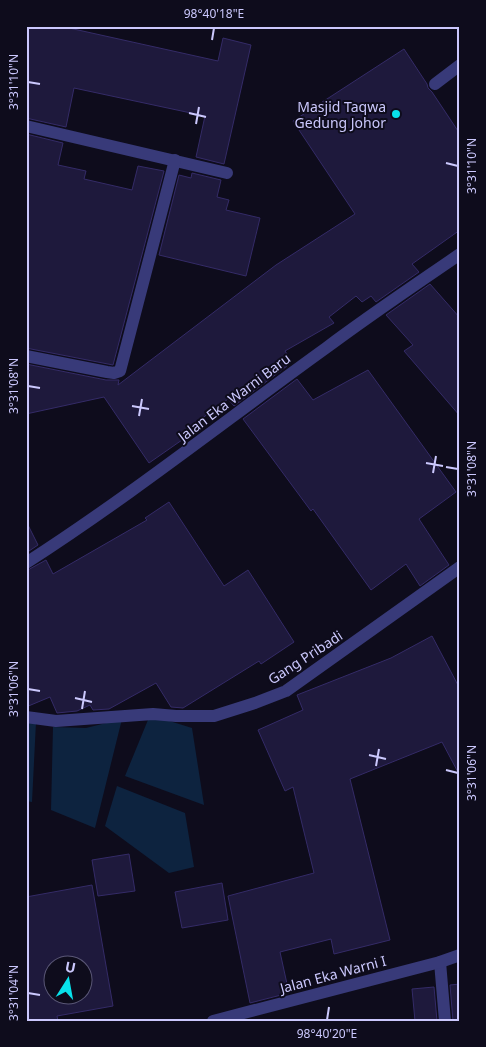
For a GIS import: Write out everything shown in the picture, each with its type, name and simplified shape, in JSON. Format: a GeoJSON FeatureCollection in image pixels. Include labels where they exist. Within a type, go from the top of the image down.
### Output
{"type":"FeatureCollection","features":[{"type":"Feature","properties":{"kind":"street"},"geometry":{"type":"LineString","coordinates":[[435,84],[460,65]]}},
{"type":"Feature","properties":{"kind":"street"},"geometry":{"type":"LineString","coordinates":[[26,126],[228,173]]}},
{"type":"Feature","properties":{"kind":"street"},"geometry":{"type":"LineString","coordinates":[[26,356],[107,372],[114,373],[120,371],[174,160]]}},
{"type":"Feature","properties":{"kind":"street","name":"Jalan Eka Warni Baru"},"geometry":{"type":"LineString","coordinates":[[26,563],[149,479],[326,347],[460,254]]}},
{"type":"Feature","properties":{"kind":"street","name":"Gang Pribadi"},"geometry":{"type":"LineString","coordinates":[[26,717],[56,721],[153,714],[214,716],[255,704],[286,691],[460,567]]}},
{"type":"Feature","properties":{"kind":"street","name":"Jalan Eka Warni I"},"geometry":{"type":"LineString","coordinates":[[214,1021],[440,962],[460,955]]}},
{"type":"Feature","properties":{"kind":"street"},"geometry":{"type":"LineString","coordinates":[[440,962],[445,1021]]}},
{"type":"Feature","properties":{"kind":"water"},"geometry":{"type":"Polygon","coordinates":[[[150,715],[192,728],[204,805],[125,776],[150,715]]]}},
{"type":"Feature","properties":{"kind":"water"},"geometry":{"type":"Polygon","coordinates":[[[122,719],[95,828],[51,810],[53,727],[86,728],[122,719]]]}},
{"type":"Feature","properties":{"kind":"water"},"geometry":{"type":"Polygon","coordinates":[[[26,722],[36,722],[32,802],[26,801],[26,722]]]}},
{"type":"Feature","properties":{"kind":"water"},"geometry":{"type":"Polygon","coordinates":[[[117,786],[185,813],[194,867],[169,873],[105,826],[117,786]]]}},
{"type":"Feature","properties":{"kind":"building"},"geometry":{"type":"Polygon","coordinates":[[[26,26],[60,26],[218,61],[223,38],[251,45],[224,164],[196,157],[205,116],[74,88],[66,127],[26,118],[26,26]]]}},
{"type":"Feature","properties":{"kind":"building"},"geometry":{"type":"Polygon","coordinates":[[[404,49],[460,134],[460,230],[412,264],[419,272],[376,302],[371,296],[362,302],[356,296],[329,317],[334,323],[285,351],[287,354],[282,358],[287,366],[234,406],[228,399],[189,428],[192,433],[149,463],[104,397],[26,414],[26,364],[106,380],[119,380],[118,385],[276,265],[355,214],[293,121],[404,49]]]}},
{"type":"Feature","properties":{"kind":"building"},"geometry":{"type":"Polygon","coordinates":[[[26,134],[63,143],[58,165],[86,171],[84,179],[132,190],[138,166],[164,171],[113,365],[26,348],[26,134]]]}},
{"type":"Feature","properties":{"kind":"building"},"geometry":{"type":"Polygon","coordinates":[[[192,173],[221,180],[217,197],[229,200],[226,210],[260,218],[246,276],[159,255],[179,175],[191,178],[192,173]]]}},
{"type":"Feature","properties":{"kind":"building"},"geometry":{"type":"Polygon","coordinates":[[[430,284],[460,318],[460,416],[404,351],[413,345],[386,315],[430,284]]]}},
{"type":"Feature","properties":{"kind":"building"},"geometry":{"type":"Polygon","coordinates":[[[368,370],[456,492],[419,519],[449,565],[420,586],[406,564],[371,590],[313,509],[311,511],[243,419],[297,379],[313,400],[368,370]]]}},
{"type":"Feature","properties":{"kind":"building"},"geometry":{"type":"Polygon","coordinates":[[[169,502],[224,586],[248,570],[294,642],[261,664],[259,661],[183,708],[171,707],[156,683],[109,709],[93,710],[90,705],[77,711],[57,713],[50,697],[26,707],[26,571],[46,560],[53,574],[147,520],[145,518],[169,502]]]}},
{"type":"Feature","properties":{"kind":"building"},"geometry":{"type":"Polygon","coordinates":[[[26,521],[38,545],[26,553],[26,521]]]}},
{"type":"Feature","properties":{"kind":"building"},"geometry":{"type":"Polygon","coordinates":[[[432,636],[460,689],[460,776],[442,742],[350,779],[390,940],[334,954],[331,939],[280,952],[289,993],[250,1003],[228,896],[314,873],[293,787],[285,791],[258,730],[303,710],[297,695],[391,658],[432,636]]]}},
{"type":"Feature","properties":{"kind":"building"},"geometry":{"type":"Polygon","coordinates":[[[129,854],[135,891],[98,896],[92,860],[129,854]]]}},
{"type":"Feature","properties":{"kind":"building"},"geometry":{"type":"Polygon","coordinates":[[[222,883],[228,920],[182,928],[175,892],[222,883]]]}},
{"type":"Feature","properties":{"kind":"building"},"geometry":{"type":"Polygon","coordinates":[[[92,885],[113,1006],[57,1016],[58,1021],[26,1021],[26,897],[92,885]]]}},
{"type":"Feature","properties":{"kind":"building"},"geometry":{"type":"Polygon","coordinates":[[[460,984],[460,1021],[453,1021],[450,985],[460,984]]]}},
{"type":"Feature","properties":{"kind":"building"},"geometry":{"type":"Polygon","coordinates":[[[434,987],[437,1021],[415,1021],[412,989],[434,987]]]}},
{"type":"Feature","properties":{"kind":"place","name":"Masjid Taqwa Gedung Johor"},"geometry":{"type":"Point","coordinates":[396,114]}}]}
